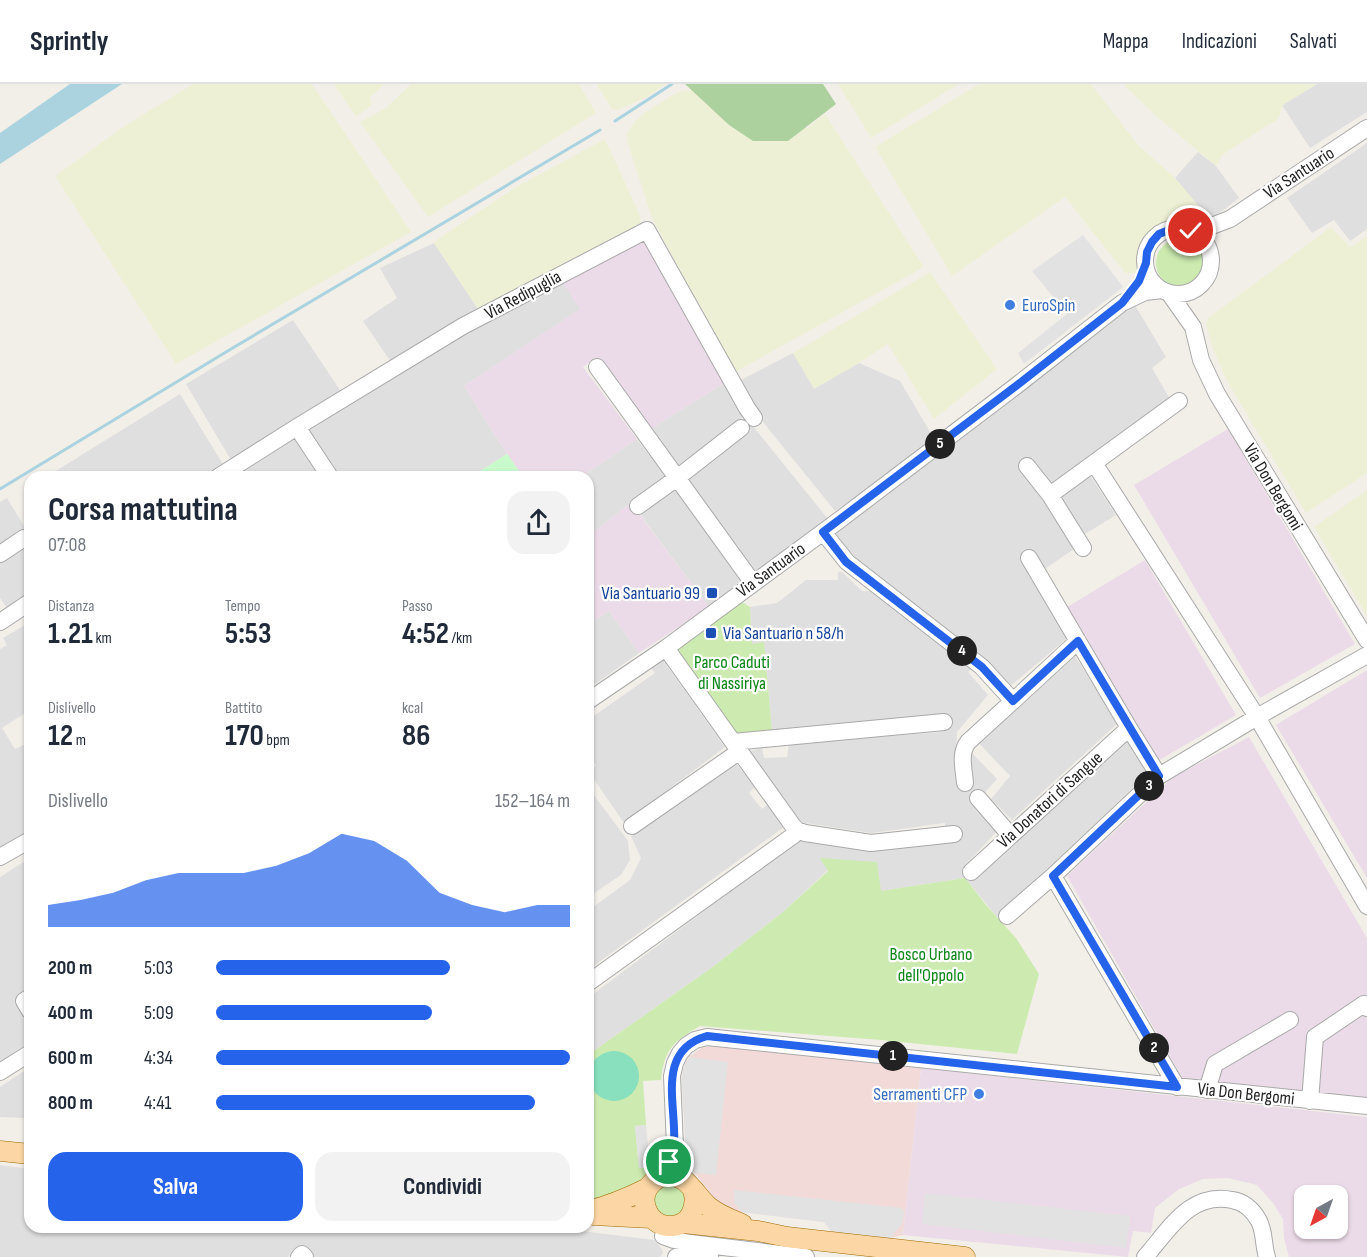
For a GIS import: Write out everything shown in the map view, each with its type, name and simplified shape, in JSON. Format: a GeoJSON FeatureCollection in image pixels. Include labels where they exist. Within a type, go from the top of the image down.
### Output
{"type":"FeatureCollection","features":[{"type":"Feature","properties":{"kind":"main road"},"geometry":{"type":"LineString","coordinates":[[0,1151],[24,1153]]}},
{"type":"Feature","properties":{"kind":"main road"},"geometry":{"type":"LineString","coordinates":[[594,1212],[623,1200],[661,1177],[669,1175],[685,1180],[708,1206],[721,1215],[758,1231]]}},
{"type":"Feature","properties":{"kind":"main road"},"geometry":{"type":"LineString","coordinates":[[651,1185],[645,1196],[646,1211],[651,1218],[666,1226],[683,1223],[965,1257]]}},
{"type":"Feature","properties":{"kind":"main road"},"geometry":{"type":"LineString","coordinates":[[683,1223],[693,1212],[695,1205],[692,1188]]}},
{"type":"Feature","properties":{"kind":"main road"},"geometry":{"type":"LineString","coordinates":[[594,1215],[651,1218]]}},
{"type":"Feature","properties":{"kind":"street","name":"Via Santuario"},"geometry":{"type":"LineString","coordinates":[[1191,231],[1230,219],[1367,128]]}},
{"type":"Feature","properties":{"kind":"street","name":"Via Santuario"},"geometry":{"type":"LineString","coordinates":[[1210,252],[1230,219]]}},
{"type":"Feature","properties":{"kind":"street"},"geometry":{"type":"LineString","coordinates":[[1180,228],[1191,231],[1200,236],[1210,252],[1211,264],[1208,276],[1201,285],[1191,291],[1180,294],[1166,291],[1154,283],[1148,274],[1147,252],[1159,234],[1169,230],[1180,228]]}},
{"type":"Feature","properties":{"kind":"street","name":"Via Redipuglia"},"geometry":{"type":"LineString","coordinates":[[227,471],[463,326],[647,230],[754,418]]}},
{"type":"Feature","properties":{"kind":"street","name":"Via Santuario"},"geometry":{"type":"LineString","coordinates":[[1122,303],[1139,281],[1146,263]]}},
{"type":"Feature","properties":{"kind":"street","name":"Via Don Bergomi"},"geometry":{"type":"LineString","coordinates":[[1192,327],[1201,285]]}},
{"type":"Feature","properties":{"kind":"street","name":"Via Santuario"},"geometry":{"type":"LineString","coordinates":[[594,697],[666,648],[823,532],[1122,303],[1145,292],[1166,291]]}},
{"type":"Feature","properties":{"kind":"street","name":"Via Don Bergomi"},"geometry":{"type":"LineString","coordinates":[[1166,291],[1192,327],[1201,360],[1217,393],[1367,640]]}},
{"type":"Feature","properties":{"kind":"street"},"geometry":{"type":"LineString","coordinates":[[597,367],[753,583]]}},
{"type":"Feature","properties":{"kind":"street"},"geometry":{"type":"LineString","coordinates":[[1050,495],[1179,401]]}},
{"type":"Feature","properties":{"kind":"street"},"geometry":{"type":"LineString","coordinates":[[297,427],[326,471]]}},
{"type":"Feature","properties":{"kind":"street"},"geometry":{"type":"LineString","coordinates":[[638,506],[741,428]]}},
{"type":"Feature","properties":{"kind":"street"},"geometry":{"type":"LineString","coordinates":[[1094,462],[1257,717],[1367,906]]}},
{"type":"Feature","properties":{"kind":"street"},"geometry":{"type":"LineString","coordinates":[[1027,466],[1050,495],[1083,548]]}},
{"type":"Feature","properties":{"kind":"street"},"geometry":{"type":"LineString","coordinates":[[823,532],[846,562],[982,667],[1013,701]]}},
{"type":"Feature","properties":{"kind":"street"},"geometry":{"type":"LineString","coordinates":[[0,554],[24,537]]}},
{"type":"Feature","properties":{"kind":"street"},"geometry":{"type":"LineString","coordinates":[[1029,558],[1159,776]]}},
{"type":"Feature","properties":{"kind":"street"},"geometry":{"type":"LineString","coordinates":[[1,618],[24,605]]}},
{"type":"Feature","properties":{"kind":"street"},"geometry":{"type":"LineString","coordinates":[[965,783],[962,755],[964,747],[1078,641]]}},
{"type":"Feature","properties":{"kind":"street"},"geometry":{"type":"LineString","coordinates":[[666,648],[797,830],[871,843],[954,834]]}},
{"type":"Feature","properties":{"kind":"street"},"geometry":{"type":"LineString","coordinates":[[1007,916],[1159,776],[1367,655]]}},
{"type":"Feature","properties":{"kind":"street"},"geometry":{"type":"LineString","coordinates":[[632,826],[736,746],[944,722]]}},
{"type":"Feature","properties":{"kind":"street","name":"Via Donatori di Sangue"},"geometry":{"type":"LineString","coordinates":[[971,872],[1129,728]]}},
{"type":"Feature","properties":{"kind":"street"},"geometry":{"type":"LineString","coordinates":[[978,798],[1010,835]]}},
{"type":"Feature","properties":{"kind":"street"},"geometry":{"type":"LineString","coordinates":[[594,979],[794,835],[797,830]]}},
{"type":"Feature","properties":{"kind":"street"},"geometry":{"type":"LineString","coordinates":[[0,858],[24,844]]}},
{"type":"Feature","properties":{"kind":"street"},"geometry":{"type":"LineString","coordinates":[[1053,876],[1177,1087]]}},
{"type":"Feature","properties":{"kind":"street"},"geometry":{"type":"LineString","coordinates":[[1310,1101],[1315,1037],[1365,1004],[1367,1008]]}},
{"type":"Feature","properties":{"kind":"street"},"geometry":{"type":"LineString","coordinates":[[1207,1090],[1215,1064],[1290,1020]]}},
{"type":"Feature","properties":{"kind":"street","name":"Via Don Bergomi"},"geometry":{"type":"LineString","coordinates":[[675,1147],[672,1076],[675,1063],[680,1053],[695,1040],[707,1036],[1367,1106]]}},
{"type":"Feature","properties":{"kind":"street"},"geometry":{"type":"LineString","coordinates":[[0,1072],[24,1057]]}},
{"type":"Feature","properties":{"kind":"street"},"geometry":{"type":"LineString","coordinates":[[651,1185],[663,1173],[675,1147]]}},
{"type":"Feature","properties":{"kind":"street"},"geometry":{"type":"LineString","coordinates":[[675,1147],[682,1174],[692,1188]]}},
{"type":"Feature","properties":{"kind":"street"},"geometry":{"type":"LineString","coordinates":[[1145,1257],[1187,1210],[1206,1200],[1223,1198],[1241,1202],[1254,1211],[1261,1224],[1264,1237],[1263,1255]]}},
{"type":"Feature","properties":{"kind":"street"},"geometry":{"type":"LineString","coordinates":[[594,1216],[645,1226],[669,1239],[806,1257]]}},
{"type":"Feature","properties":{"kind":"street"},"geometry":{"type":"LineString","coordinates":[[663,1236],[671,1246],[672,1257]]}},
{"type":"Feature","properties":{"kind":"street"},"geometry":{"type":"LineString","coordinates":[[299,1257],[302,1254],[304,1257]]}},
{"type":"Feature","properties":{"kind":"street"},"geometry":{"type":"LineString","coordinates":[[676,1257],[692,1254],[719,1257]]}},
{"type":"Feature","properties":{"kind":"shaded area"},"geometry":{"type":"Polygon","coordinates":[[[1317,84],[1367,84],[1367,112],[1310,148],[1282,105],[1317,84]]]}},
{"type":"Feature","properties":{"kind":"shaded area"},"geometry":{"type":"Polygon","coordinates":[[[1367,143],[1367,229],[1350,241],[1334,220],[1312,233],[1287,198],[1367,143]]]}},
{"type":"Feature","properties":{"kind":"shaded area"},"geometry":{"type":"Polygon","coordinates":[[[1198,152],[1216,166],[1239,198],[1210,220],[1175,178],[1198,152]]]}},
{"type":"Feature","properties":{"kind":"shaded area"},"geometry":{"type":"Polygon","coordinates":[[[644,235],[726,382],[649,430],[595,358],[583,367],[637,439],[590,471],[519,471],[464,386],[580,309],[561,280],[644,235]]]}},
{"type":"Feature","properties":{"kind":"shaded area"},"geometry":{"type":"Polygon","coordinates":[[[1083,235],[1123,287],[1024,364],[1018,353],[1067,314],[1032,271],[1083,235]]]}},
{"type":"Feature","properties":{"kind":"shaded area"},"geometry":{"type":"Polygon","coordinates":[[[434,243],[478,309],[391,362],[363,321],[397,298],[380,268],[434,243]]]}},
{"type":"Feature","properties":{"kind":"shaded area"},"geometry":{"type":"Polygon","coordinates":[[[561,280],[581,309],[464,386],[507,454],[480,471],[336,471],[305,429],[487,319],[561,280]]]}},
{"type":"Feature","properties":{"kind":"shaded area"},"geometry":{"type":"Polygon","coordinates":[[[1133,302],[1166,357],[1152,368],[1170,399],[1043,495],[1074,549],[1042,571],[1070,636],[1008,688],[877,581],[832,532],[1133,302]]]}},
{"type":"Feature","properties":{"kind":"shaded area"},"geometry":{"type":"Polygon","coordinates":[[[293,320],[342,393],[231,460],[186,384],[293,320]]]}},
{"type":"Feature","properties":{"kind":"shaded area"},"geometry":{"type":"Polygon","coordinates":[[[793,353],[814,388],[859,363],[900,381],[936,442],[835,511],[763,422],[737,382],[793,353]]]}},
{"type":"Feature","properties":{"kind":"shaded area"},"geometry":{"type":"Polygon","coordinates":[[[726,382],[743,417],[677,468],[649,430],[726,382]]]}},
{"type":"Feature","properties":{"kind":"shaded area"},"geometry":{"type":"Polygon","coordinates":[[[180,394],[224,466],[216,471],[56,471],[180,394]]]}},
{"type":"Feature","properties":{"kind":"shaded area"},"geometry":{"type":"Polygon","coordinates":[[[752,425],[828,519],[753,575],[684,477],[752,425]]]}},
{"type":"Feature","properties":{"kind":"shaded area"},"geometry":{"type":"Polygon","coordinates":[[[1228,429],[1355,644],[1260,698],[1134,485],[1228,429]]]}},
{"type":"Feature","properties":{"kind":"shaded area"},"geometry":{"type":"Polygon","coordinates":[[[295,435],[319,471],[238,471],[295,435]]]}},
{"type":"Feature","properties":{"kind":"shaded area"},"geometry":{"type":"Polygon","coordinates":[[[637,439],[667,478],[594,531],[594,471],[590,471],[637,439]]]}},
{"type":"Feature","properties":{"kind":"shaded area"},"geometry":{"type":"Polygon","coordinates":[[[1088,472],[1116,515],[1080,537],[1056,496],[1088,472]]]}},
{"type":"Feature","properties":{"kind":"shaded area"},"geometry":{"type":"Polygon","coordinates":[[[674,486],[742,580],[709,607],[639,513],[674,486]]]}},
{"type":"Feature","properties":{"kind":"shaded area"},"geometry":{"type":"Polygon","coordinates":[[[7,498],[24,526],[24,533],[0,548],[0,502],[7,498]]]}},
{"type":"Feature","properties":{"kind":"shaded area"},"geometry":{"type":"Polygon","coordinates":[[[631,503],[709,607],[639,653],[609,611],[594,621],[594,531],[631,503]]]}},
{"type":"Feature","properties":{"kind":"shaded area"},"geometry":{"type":"Polygon","coordinates":[[[24,544],[24,597],[7,608],[0,598],[0,559],[24,544]]]}},
{"type":"Feature","properties":{"kind":"shaded area"},"geometry":{"type":"Polygon","coordinates":[[[1145,560],[1236,715],[1158,761],[1064,609],[1145,560]]]}},
{"type":"Feature","properties":{"kind":"shaded area"},"geometry":{"type":"Polygon","coordinates":[[[838,572],[842,572],[862,591],[875,591],[973,667],[968,672],[988,695],[957,732],[956,763],[970,751],[997,779],[976,802],[999,829],[967,863],[973,878],[1126,735],[1147,774],[997,917],[965,878],[881,891],[821,858],[828,870],[783,912],[714,966],[594,1051],[594,994],[804,836],[945,837],[945,823],[871,833],[799,822],[748,752],[762,748],[764,758],[787,757],[789,744],[941,732],[941,716],[772,731],[764,643],[752,644],[750,607],[777,603],[806,580],[838,580],[838,572]]]}},
{"type":"Feature","properties":{"kind":"shaded area"},"geometry":{"type":"Polygon","coordinates":[[[609,611],[639,653],[594,685],[594,621],[609,611]]]}},
{"type":"Feature","properties":{"kind":"shaded area"},"geometry":{"type":"Polygon","coordinates":[[[24,626],[24,714],[2,728],[15,749],[24,745],[24,835],[0,849],[0,649],[7,645],[3,638],[24,626]]]}},
{"type":"Feature","properties":{"kind":"shaded area"},"geometry":{"type":"Polygon","coordinates":[[[1073,653],[1118,723],[1012,820],[991,799],[1010,776],[976,740],[1073,653]]]}},
{"type":"Feature","properties":{"kind":"shaded area"},"geometry":{"type":"Polygon","coordinates":[[[663,660],[725,747],[624,823],[594,779],[596,765],[594,762],[594,716],[655,673],[650,666],[663,660]]]}},
{"type":"Feature","properties":{"kind":"shaded area"},"geometry":{"type":"Polygon","coordinates":[[[1367,670],[1367,878],[1276,725],[1367,670]]]}},
{"type":"Feature","properties":{"kind":"shaded area"},"geometry":{"type":"Polygon","coordinates":[[[1249,737],[1367,938],[1367,1099],[1183,1079],[1067,876],[1173,777],[1249,737]]]}},
{"type":"Feature","properties":{"kind":"shaded area"},"geometry":{"type":"Polygon","coordinates":[[[735,762],[755,787],[749,793],[762,809],[769,804],[784,827],[594,966],[594,907],[630,880],[641,858],[631,836],[735,762]]]}},
{"type":"Feature","properties":{"kind":"shaded area"},"geometry":{"type":"Polygon","coordinates":[[[594,795],[628,841],[630,860],[621,875],[594,893],[594,795]]]}},
{"type":"Feature","properties":{"kind":"shaded area"},"geometry":{"type":"Polygon","coordinates":[[[24,862],[24,994],[16,999],[24,1011],[24,1046],[0,1061],[0,877],[24,862]]]}},
{"type":"Feature","properties":{"kind":"shaded area"},"geometry":{"type":"Polygon","coordinates":[[[716,1045],[921,1068],[903,1235],[890,1238],[832,1232],[824,1222],[732,1211],[716,1201],[688,1164],[682,1082],[683,1069],[689,1057],[701,1048],[716,1045]]]}},
{"type":"Feature","properties":{"kind":"shaded area"},"geometry":{"type":"Polygon","coordinates":[[[690,1057],[728,1062],[716,1175],[696,1173],[688,1164],[682,1082],[683,1069],[690,1057]]]}},
{"type":"Feature","properties":{"kind":"shaded area"},"geometry":{"type":"Polygon","coordinates":[[[921,1068],[1367,1117],[1367,1257],[1289,1257],[1284,1238],[1283,1219],[1273,1203],[1257,1185],[1228,1178],[1203,1179],[1179,1189],[1155,1208],[1151,1233],[1133,1231],[1128,1257],[903,1235],[921,1068]]]}},
{"type":"Feature","properties":{"kind":"shaded area"},"geometry":{"type":"Polygon","coordinates":[[[24,1071],[24,1118],[0,1117],[0,1087],[24,1071]]]}},
{"type":"Feature","properties":{"kind":"shaded area"},"geometry":{"type":"Polygon","coordinates":[[[646,1125],[650,1167],[639,1168],[635,1126],[646,1125]]]}},
{"type":"Feature","properties":{"kind":"shaded area"},"geometry":{"type":"Polygon","coordinates":[[[0,1165],[24,1168],[24,1233],[594,1233],[654,1240],[663,1253],[660,1257],[311,1257],[299,1247],[288,1257],[0,1257],[0,1165]]]}},
{"type":"Feature","properties":{"kind":"shaded area"},"geometry":{"type":"Polygon","coordinates":[[[734,1190],[902,1208],[903,1223],[890,1238],[832,1232],[824,1222],[742,1212],[734,1203],[734,1190]]]}},
{"type":"Feature","properties":{"kind":"shaded area"},"geometry":{"type":"Polygon","coordinates":[[[925,1193],[1130,1216],[1126,1248],[922,1224],[925,1193]]]}},
{"type":"Feature","properties":{"kind":"green space"},"geometry":{"type":"Polygon","coordinates":[[[193,84],[312,84],[411,232],[176,364],[55,176],[126,125],[193,84]]]}},
{"type":"Feature","properties":{"kind":"green space"},"geometry":{"type":"Polygon","coordinates":[[[334,84],[385,84],[370,97],[372,104],[356,117],[334,84]]]}},
{"type":"Feature","properties":{"kind":"green space"},"geometry":{"type":"Polygon","coordinates":[[[411,84],[579,84],[596,113],[428,217],[360,122],[386,108],[411,84]]]}},
{"type":"Feature","properties":{"kind":"green space"},"geometry":{"type":"Polygon","coordinates":[[[596,84],[665,84],[649,96],[618,110],[612,109],[596,84]]]}},
{"type":"Feature","properties":{"kind":"green space"},"geometry":{"type":"Polygon","coordinates":[[[685,84],[823,84],[836,104],[788,141],[753,141],[729,125],[685,84]]]}},
{"type":"Feature","properties":{"kind":"green space"},"geometry":{"type":"Polygon","coordinates":[[[838,84],[959,84],[871,138],[838,84]]]}},
{"type":"Feature","properties":{"kind":"green space"},"geometry":{"type":"Polygon","coordinates":[[[979,84],[1091,84],[1138,145],[1175,178],[1210,220],[1198,225],[1184,222],[1160,228],[1146,239],[1139,273],[1125,273],[1065,197],[952,276],[875,147],[979,84]]]}},
{"type":"Feature","properties":{"kind":"green space"},"geometry":{"type":"Polygon","coordinates":[[[1123,84],[1317,84],[1283,105],[1278,119],[1222,155],[1216,166],[1156,116],[1123,84]]]}},
{"type":"Feature","properties":{"kind":"green space"},"geometry":{"type":"Polygon","coordinates":[[[692,90],[729,125],[807,128],[825,114],[924,267],[735,372],[652,218],[627,141],[627,133],[643,114],[678,92],[692,90]]]}},
{"type":"Feature","properties":{"kind":"green space"},"geometry":{"type":"Polygon","coordinates":[[[605,139],[639,213],[641,224],[478,309],[434,243],[514,188],[605,139]]]}},
{"type":"Feature","properties":{"kind":"green space"},"geometry":{"type":"Polygon","coordinates":[[[1331,227],[1349,246],[1353,246],[1367,236],[1367,473],[1306,513],[1227,381],[1213,349],[1206,324],[1208,318],[1331,227]]]}},
{"type":"Feature","properties":{"kind":"green space"},"geometry":{"type":"Polygon","coordinates":[[[1175,239],[1185,239],[1197,246],[1204,258],[1204,268],[1197,280],[1185,287],[1175,287],[1160,276],[1156,268],[1156,258],[1167,243],[1175,239]]]}},
{"type":"Feature","properties":{"kind":"green space"},"geometry":{"type":"Polygon","coordinates":[[[930,272],[997,369],[934,419],[888,344],[814,389],[793,353],[930,272]]]}},
{"type":"Feature","properties":{"kind":"green space"},"geometry":{"type":"Polygon","coordinates":[[[507,454],[519,471],[480,471],[507,454]]]}},
{"type":"Feature","properties":{"kind":"green space"},"geometry":{"type":"Polygon","coordinates":[[[1367,490],[1367,616],[1314,527],[1367,490]]]}},
{"type":"Feature","properties":{"kind":"green space","name":"Parco Caduti di Nassiriya"},"geometry":{"type":"Polygon","coordinates":[[[739,600],[750,607],[752,644],[764,642],[772,731],[732,735],[674,649],[739,600]]]}},
{"type":"Feature","properties":{"kind":"green space","name":"Bosco Urbano dell'Oppolo"},"geometry":{"type":"Polygon","coordinates":[[[820,858],[877,862],[881,891],[965,878],[1016,938],[1039,974],[1017,1054],[881,1040],[700,1026],[683,1036],[672,1047],[662,1069],[661,1080],[643,1081],[646,1125],[635,1126],[639,1168],[661,1167],[643,1182],[594,1202],[594,1051],[714,966],[783,912],[828,871],[820,858]]]}},
{"type":"Feature","properties":{"kind":"green space"},"geometry":{"type":"Polygon","coordinates":[[[614,1051],[623,1053],[634,1062],[638,1071],[637,1085],[623,1099],[614,1101],[605,1099],[594,1090],[594,1062],[605,1053],[614,1051]]]}},
{"type":"Feature","properties":{"kind":"green space"},"geometry":{"type":"Polygon","coordinates":[[[670,1184],[681,1189],[686,1200],[681,1211],[670,1216],[659,1211],[654,1200],[659,1189],[670,1184]]]}},
{"type":"Feature","properties":{"kind":"water"},"geometry":{"type":"Polygon","coordinates":[[[70,84],[122,84],[0,164],[0,133],[70,84]]]}},
{"type":"Feature","properties":{"kind":"waterway"},"geometry":{"type":"LineString","coordinates":[[615,121],[672,84]]}},
{"type":"Feature","properties":{"kind":"waterway"},"geometry":{"type":"LineString","coordinates":[[30,471],[600,130]]}},
{"type":"Feature","properties":{"kind":"waterway"},"geometry":{"type":"LineString","coordinates":[[0,489],[24,474]]}},
{"type":"Feature","properties":{"kind":"place","name":"EuroSpin"},"geometry":{"type":"Point","coordinates":[1010,305]}},
{"type":"Feature","properties":{"kind":"place","name":"Via Santuario 99"},"geometry":{"type":"Point","coordinates":[712,593]}},
{"type":"Feature","properties":{"kind":"place","name":"Via Santuario n 58/h"},"geometry":{"type":"Point","coordinates":[711,633]}},
{"type":"Feature","properties":{"kind":"place","name":"Serramenti CFP"},"geometry":{"type":"Point","coordinates":[979,1094]}},
{"type":"Feature","properties":{"kind":"route"},"geometry":{"type":"LineString","coordinates":[[669,1162],[675,1147],[672,1076],[675,1063],[686,1046],[707,1036],[1177,1087],[1053,876],[1159,776],[1078,641],[1013,701],[982,667],[846,562],[823,532],[1122,303],[1139,281],[1146,263],[1147,252],[1159,234],[1180,228],[1191,231]]}}]}
